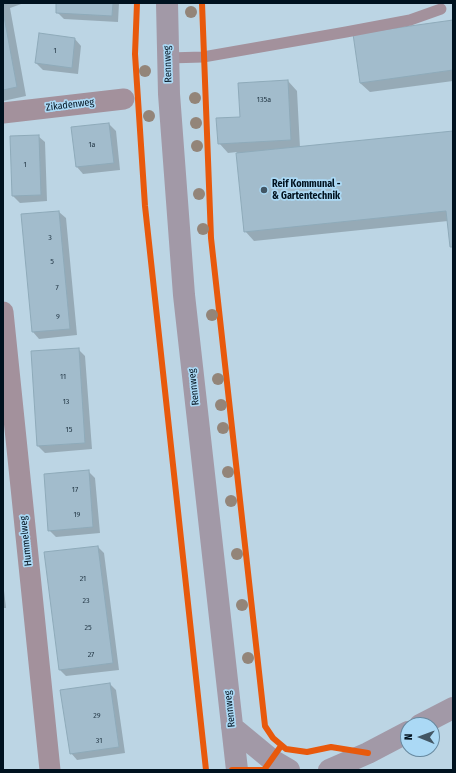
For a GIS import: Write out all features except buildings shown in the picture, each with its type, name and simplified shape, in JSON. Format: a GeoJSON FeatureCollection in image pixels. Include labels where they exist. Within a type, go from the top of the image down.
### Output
{"type":"FeatureCollection","features":[{"type":"Feature","properties":{"kind":"main road","name":"Rennweg"},"geometry":{"type":"LineString","coordinates":[[167,3],[168,58],[184,295],[236,770]]}},
{"type":"Feature","properties":{"kind":"main road"},"geometry":{"type":"LineString","coordinates":[[436,717],[453,708]]}},
{"type":"Feature","properties":{"kind":"main road"},"geometry":{"type":"LineString","coordinates":[[232,727],[272,760],[289,770]]}},
{"type":"Feature","properties":{"kind":"main road"},"geometry":{"type":"LineString","coordinates":[[329,770],[368,753],[400,736]]}},
{"type":"Feature","properties":{"kind":"street","name":"Zikadenweg"},"geometry":{"type":"LineString","coordinates":[[3,113],[124,99]]}},
{"type":"Feature","properties":{"kind":"street","name":"Hummelweg"},"geometry":{"type":"LineString","coordinates":[[3,312],[50,770]]}},
{"type":"Feature","properties":{"kind":"lane"},"geometry":{"type":"LineString","coordinates":[[168,58],[203,57],[346,32],[410,20],[441,9]]}},
{"type":"Feature","properties":{"kind":"cycle path"},"geometry":{"type":"LineString","coordinates":[[137,3],[135,54],[145,206],[206,770]]}},
{"type":"Feature","properties":{"kind":"cycle path"},"geometry":{"type":"LineString","coordinates":[[202,3],[211,238],[265,726],[273,738],[286,749],[307,752],[331,747],[368,753]]}},
{"type":"Feature","properties":{"kind":"cycle path"},"geometry":{"type":"LineString","coordinates":[[232,770],[264,770],[281,746]]}},
{"type":"Feature","properties":{"kind":"place","name":"Reif Kommunal - & Gartentechnik"},"geometry":{"type":"Point","coordinates":[264,190]}}]}
